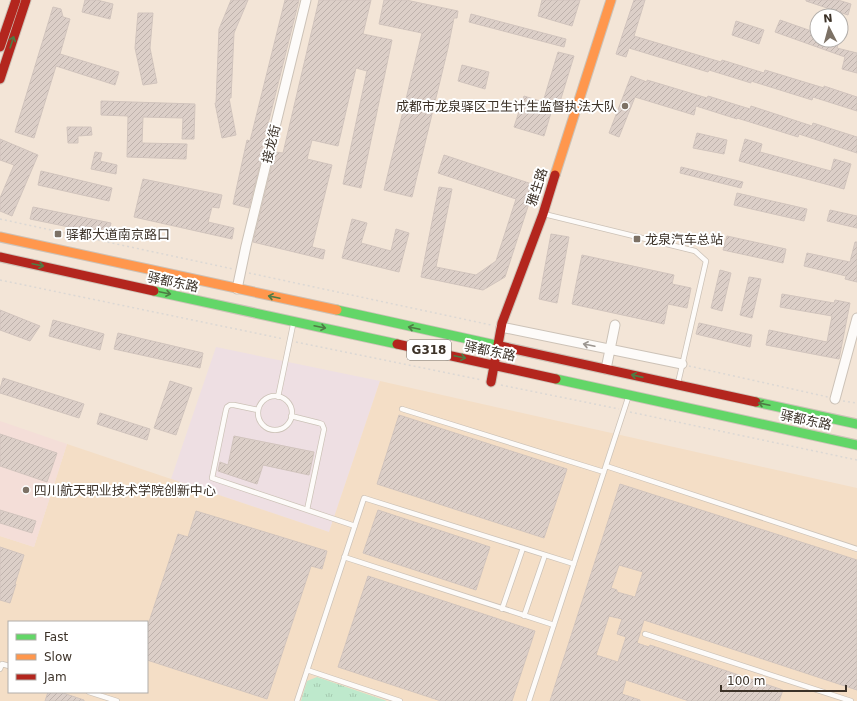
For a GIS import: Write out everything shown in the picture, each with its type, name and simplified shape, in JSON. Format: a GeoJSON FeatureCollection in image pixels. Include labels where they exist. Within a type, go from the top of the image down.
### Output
{"type":"FeatureCollection","features":[{"type":"Feature","properties":{"kind":"main road"},"geometry":{"type":"LineString","coordinates":[[0,47],[16,0]]}},
{"type":"Feature","properties":{"kind":"main road"},"geometry":{"type":"LineString","coordinates":[[0,79],[26,0]]}},
{"type":"Feature","properties":{"kind":"main road","name":"雅生路"},"geometry":{"type":"LineString","coordinates":[[491,382],[501,327],[542,214],[611,0]]}},
{"type":"Feature","properties":{"kind":"main road","name":"驿都东路"},"geometry":{"type":"LineString","coordinates":[[0,237],[857,424]]}},
{"type":"Feature","properties":{"kind":"main road","name":"驿都东路"},"geometry":{"type":"LineString","coordinates":[[0,257],[857,444]]}},
{"type":"Feature","properties":{"kind":"street","name":"接龙街"},"geometry":{"type":"LineString","coordinates":[[237,289],[306,0]]}},
{"type":"Feature","properties":{"kind":"street"},"geometry":{"type":"LineString","coordinates":[[835,399],[857,318]]}},
{"type":"Feature","properties":{"kind":"street"},"geometry":{"type":"LineString","coordinates":[[606,369],[615,325]]}},
{"type":"Feature","properties":{"kind":"street"},"geometry":{"type":"LineString","coordinates":[[501,327],[682,364]]}},
{"type":"Feature","properties":{"kind":"lane"},"geometry":{"type":"LineString","coordinates":[[542,214],[695,251],[706,261],[677,385]]}},
{"type":"Feature","properties":{"kind":"lane"},"geometry":{"type":"LineString","coordinates":[[278,397],[294,321]]}},
{"type":"Feature","properties":{"kind":"lane"},"geometry":{"type":"LineString","coordinates":[[529,701],[629,395]]}},
{"type":"Feature","properties":{"kind":"lane"},"geometry":{"type":"LineString","coordinates":[[270,397],[278,397],[290,405],[292,416],[290,422],[286,426],[281,429],[270,430],[261,424],[258,410],[261,403],[265,399],[270,397]]}},
{"type":"Feature","properties":{"kind":"lane"},"geometry":{"type":"LineString","coordinates":[[258,410],[234,405],[227,406],[212,478],[355,526]]}},
{"type":"Feature","properties":{"kind":"lane"},"geometry":{"type":"LineString","coordinates":[[402,409],[604,472]]}},
{"type":"Feature","properties":{"kind":"lane"},"geometry":{"type":"LineString","coordinates":[[292,416],[322,424],[324,429],[307,510]]}},
{"type":"Feature","properties":{"kind":"lane"},"geometry":{"type":"LineString","coordinates":[[606,466],[857,549]]}},
{"type":"Feature","properties":{"kind":"lane"},"geometry":{"type":"LineString","coordinates":[[297,701],[364,498],[574,564]]}},
{"type":"Feature","properties":{"kind":"lane"},"geometry":{"type":"LineString","coordinates":[[502,609],[523,548]]}},
{"type":"Feature","properties":{"kind":"lane"},"geometry":{"type":"LineString","coordinates":[[524,616],[545,555]]}},
{"type":"Feature","properties":{"kind":"lane"},"geometry":{"type":"LineString","coordinates":[[344,557],[554,626]]}},
{"type":"Feature","properties":{"kind":"lane"},"geometry":{"type":"LineString","coordinates":[[646,634],[851,701]]}},
{"type":"Feature","properties":{"kind":"lane"},"geometry":{"type":"LineString","coordinates":[[0,669],[2,664],[8,666]]}},
{"type":"Feature","properties":{"kind":"lane"},"geometry":{"type":"LineString","coordinates":[[307,670],[400,701]]}},
{"type":"Feature","properties":{"kind":"lane"},"geometry":{"type":"LineString","coordinates":[[91,693],[101,698],[117,701]]}},
{"type":"Feature","properties":{"kind":"path"},"geometry":{"type":"LineString","coordinates":[[0,219],[501,327]]}},
{"type":"Feature","properties":{"kind":"path"},"geometry":{"type":"LineString","coordinates":[[0,280],[857,460]]}},
{"type":"Feature","properties":{"kind":"path"},"geometry":{"type":"LineString","coordinates":[[682,364],[857,404]]}},
{"type":"Feature","properties":{"kind":"shaded area"},"geometry":{"type":"Polygon","coordinates":[[[216,347],[380,381],[329,532],[171,479],[216,347]]]}},
{"type":"Feature","properties":{"kind":"shaded area"},"geometry":{"type":"Polygon","coordinates":[[[380,381],[857,488],[857,701],[0,701],[0,536],[34,547],[67,444],[329,532],[380,381]]]}},
{"type":"Feature","properties":{"kind":"shaded area","name":"四川航天职业技术学院创新中心"},"geometry":{"type":"Polygon","coordinates":[[[0,421],[67,444],[34,547],[0,536],[0,421]]]}},
{"type":"Feature","properties":{"kind":"green space"},"geometry":{"type":"Polygon","coordinates":[[[317,677],[387,701],[301,701],[307,681],[317,677]]]}},
{"type":"Feature","properties":{"kind":"building"},"geometry":{"type":"Polygon","coordinates":[[[85,0],[97,0],[113,4],[110,19],[82,12],[85,0]]]}},
{"type":"Feature","properties":{"kind":"building"},"geometry":{"type":"Polygon","coordinates":[[[231,0],[248,0],[234,33],[231,98],[229,98],[236,135],[222,138],[215,103],[219,29],[231,0]]]}},
{"type":"Feature","properties":{"kind":"building"},"geometry":{"type":"Polygon","coordinates":[[[285,0],[299,0],[262,148],[264,149],[249,208],[233,204],[247,140],[250,141],[285,0]]]}},
{"type":"Feature","properties":{"kind":"building"},"geometry":{"type":"Polygon","coordinates":[[[319,0],[371,0],[363,34],[392,40],[361,188],[343,184],[367,71],[356,68],[338,146],[312,140],[307,159],[332,165],[312,247],[325,250],[323,259],[253,242],[275,152],[283,153],[319,0]]]}},
{"type":"Feature","properties":{"kind":"building"},"geometry":{"type":"Polygon","coordinates":[[[384,0],[406,0],[458,11],[457,18],[454,18],[412,197],[384,190],[422,33],[379,24],[384,0]]]}},
{"type":"Feature","properties":{"kind":"building"},"geometry":{"type":"Polygon","coordinates":[[[542,0],[580,0],[572,26],[538,16],[542,0]]]}},
{"type":"Feature","properties":{"kind":"building"},"geometry":{"type":"Polygon","coordinates":[[[634,0],[645,0],[634,36],[721,62],[722,60],[764,73],[765,70],[824,88],[824,86],[857,97],[857,111],[813,97],[812,100],[751,81],[751,83],[709,70],[708,72],[629,48],[626,57],[616,54],[634,0]]]}},
{"type":"Feature","properties":{"kind":"building"},"geometry":{"type":"Polygon","coordinates":[[[838,0],[851,4],[849,11],[849,8],[827,8],[806,1],[838,0]]]}},
{"type":"Feature","properties":{"kind":"building"},"geometry":{"type":"Polygon","coordinates":[[[53,7],[61,9],[63,17],[70,19],[60,54],[119,72],[115,85],[56,66],[34,138],[15,132],[53,7]]]}},
{"type":"Feature","properties":{"kind":"building"},"geometry":{"type":"Polygon","coordinates":[[[138,13],[153,13],[150,48],[157,83],[143,85],[135,48],[138,13]]]}},
{"type":"Feature","properties":{"kind":"building"},"geometry":{"type":"Polygon","coordinates":[[[471,14],[566,39],[564,47],[469,22],[471,14]]]}},
{"type":"Feature","properties":{"kind":"building"},"geometry":{"type":"Polygon","coordinates":[[[780,20],[809,30],[809,44],[775,32],[780,20]]]}},
{"type":"Feature","properties":{"kind":"building"},"geometry":{"type":"Polygon","coordinates":[[[736,21],[764,30],[759,44],[732,35],[736,21]]]}},
{"type":"Feature","properties":{"kind":"building"},"geometry":{"type":"Polygon","coordinates":[[[820,48],[837,48],[857,53],[857,73],[842,69],[845,57],[820,48]]]}},
{"type":"Feature","properties":{"kind":"building"},"geometry":{"type":"Polygon","coordinates":[[[558,52],[574,56],[559,105],[554,103],[544,136],[514,127],[524,96],[543,102],[558,52]]]}},
{"type":"Feature","properties":{"kind":"building"},"geometry":{"type":"Polygon","coordinates":[[[462,65],[489,72],[485,89],[458,81],[462,65]]]}},
{"type":"Feature","properties":{"kind":"building"},"geometry":{"type":"Polygon","coordinates":[[[631,76],[647,82],[647,80],[750,109],[751,106],[812,126],[813,123],[857,137],[857,153],[799,134],[798,137],[696,106],[694,115],[635,97],[619,137],[609,133],[631,76]]]}},
{"type":"Feature","properties":{"kind":"building"},"geometry":{"type":"Polygon","coordinates":[[[101,101],[195,104],[194,139],[182,139],[183,118],[143,117],[142,143],[187,144],[186,159],[127,157],[128,116],[101,115],[101,101]]]}},
{"type":"Feature","properties":{"kind":"building"},"geometry":{"type":"Polygon","coordinates":[[[67,127],[91,127],[92,135],[78,136],[78,143],[68,143],[67,127]]]}},
{"type":"Feature","properties":{"kind":"building"},"geometry":{"type":"Polygon","coordinates":[[[697,133],[727,140],[724,154],[693,148],[697,133]]]}},
{"type":"Feature","properties":{"kind":"building"},"geometry":{"type":"Polygon","coordinates":[[[0,139],[38,155],[12,216],[0,211],[0,198],[14,165],[0,160],[0,139]]]}},
{"type":"Feature","properties":{"kind":"building"},"geometry":{"type":"Polygon","coordinates":[[[745,139],[762,144],[760,152],[831,171],[834,159],[851,164],[844,189],[739,161],[745,139]]]}},
{"type":"Feature","properties":{"kind":"building"},"geometry":{"type":"Polygon","coordinates":[[[95,152],[102,153],[100,161],[117,165],[116,174],[91,169],[95,152]]]}},
{"type":"Feature","properties":{"kind":"building"},"geometry":{"type":"Polygon","coordinates":[[[444,155],[535,185],[505,277],[483,290],[421,277],[439,187],[452,189],[436,267],[476,275],[496,261],[516,199],[438,173],[444,155]]]}},
{"type":"Feature","properties":{"kind":"building"},"geometry":{"type":"Polygon","coordinates":[[[681,167],[743,182],[741,188],[680,173],[681,167]]]}},
{"type":"Feature","properties":{"kind":"building"},"geometry":{"type":"Polygon","coordinates":[[[41,171],[112,188],[109,201],[38,185],[41,171]]]}},
{"type":"Feature","properties":{"kind":"building"},"geometry":{"type":"Polygon","coordinates":[[[143,179],[222,195],[219,208],[212,207],[208,222],[234,228],[232,239],[134,217],[143,179]]]}},
{"type":"Feature","properties":{"kind":"building"},"geometry":{"type":"Polygon","coordinates":[[[737,193],[807,209],[804,221],[734,205],[737,193]]]}},
{"type":"Feature","properties":{"kind":"building"},"geometry":{"type":"Polygon","coordinates":[[[33,207],[111,223],[108,235],[30,219],[33,207]]]}},
{"type":"Feature","properties":{"kind":"building"},"geometry":{"type":"Polygon","coordinates":[[[830,210],[857,216],[857,228],[827,221],[830,210]]]}},
{"type":"Feature","properties":{"kind":"building"},"geometry":{"type":"Polygon","coordinates":[[[352,219],[367,223],[361,243],[391,251],[396,229],[409,233],[399,272],[342,258],[352,219]]]}},
{"type":"Feature","properties":{"kind":"building"},"geometry":{"type":"Polygon","coordinates":[[[551,234],[569,237],[557,303],[539,299],[551,234]]]}},
{"type":"Feature","properties":{"kind":"building"},"geometry":{"type":"Polygon","coordinates":[[[727,236],[786,249],[783,263],[723,250],[727,236]]]}},
{"type":"Feature","properties":{"kind":"building"},"geometry":{"type":"Polygon","coordinates":[[[855,242],[857,242],[857,282],[845,279],[846,276],[804,266],[807,253],[850,262],[855,242]]]}},
{"type":"Feature","properties":{"kind":"building"},"geometry":{"type":"Polygon","coordinates":[[[582,255],[674,275],[672,284],[691,288],[687,308],[668,304],[664,324],[572,304],[582,255]]]}},
{"type":"Feature","properties":{"kind":"building"},"geometry":{"type":"Polygon","coordinates":[[[720,270],[731,273],[722,311],[711,308],[720,270]]]}},
{"type":"Feature","properties":{"kind":"building"},"geometry":{"type":"Polygon","coordinates":[[[749,277],[761,279],[752,318],[740,315],[749,277]]]}},
{"type":"Feature","properties":{"kind":"building"},"geometry":{"type":"Polygon","coordinates":[[[782,294],[834,303],[835,300],[850,303],[839,359],[766,345],[769,330],[827,342],[832,316],[780,307],[782,294]]]}},
{"type":"Feature","properties":{"kind":"building"},"geometry":{"type":"Polygon","coordinates":[[[0,310],[40,326],[30,341],[0,330],[0,310]]]}},
{"type":"Feature","properties":{"kind":"building"},"geometry":{"type":"Polygon","coordinates":[[[53,320],[104,334],[100,350],[49,336],[53,320]]]}},
{"type":"Feature","properties":{"kind":"building"},"geometry":{"type":"Polygon","coordinates":[[[699,323],[752,335],[750,347],[696,334],[699,323]]]}},
{"type":"Feature","properties":{"kind":"building"},"geometry":{"type":"Polygon","coordinates":[[[118,333],[203,353],[200,368],[114,349],[118,333]]]}},
{"type":"Feature","properties":{"kind":"building"},"geometry":{"type":"Polygon","coordinates":[[[3,378],[84,404],[79,418],[0,393],[3,378]]]}},
{"type":"Feature","properties":{"kind":"building"},"geometry":{"type":"Polygon","coordinates":[[[170,381],[192,388],[176,435],[154,428],[170,381]]]}},
{"type":"Feature","properties":{"kind":"building"},"geometry":{"type":"Polygon","coordinates":[[[100,413],[150,429],[147,440],[97,424],[100,413]]]}},
{"type":"Feature","properties":{"kind":"building"},"geometry":{"type":"Polygon","coordinates":[[[399,415],[567,469],[544,538],[377,484],[399,415]]]}},
{"type":"Feature","properties":{"kind":"building"},"geometry":{"type":"Polygon","coordinates":[[[0,434],[57,453],[47,482],[0,466],[0,434]]]}},
{"type":"Feature","properties":{"kind":"building"},"geometry":{"type":"Polygon","coordinates":[[[234,436],[314,452],[309,475],[263,465],[257,484],[218,471],[220,462],[228,465],[234,436]]]}},
{"type":"Feature","properties":{"kind":"building"},"geometry":{"type":"Polygon","coordinates":[[[620,484],[857,560],[857,690],[644,620],[637,643],[649,647],[650,645],[783,690],[779,701],[689,701],[626,680],[622,694],[640,701],[550,701],[620,484]],[[619,565],[611,588],[617,590],[617,592],[635,597],[643,572],[619,565]],[[609,616],[596,655],[618,662],[626,637],[617,634],[622,619],[609,616]]]}},
{"type":"Feature","properties":{"kind":"building"},"geometry":{"type":"Polygon","coordinates":[[[0,510],[36,521],[32,533],[0,523],[0,510]]]}},
{"type":"Feature","properties":{"kind":"building"},"geometry":{"type":"Polygon","coordinates":[[[378,510],[490,547],[476,590],[363,553],[378,510]]]}},
{"type":"Feature","properties":{"kind":"building"},"geometry":{"type":"Polygon","coordinates":[[[196,511],[327,551],[322,569],[311,566],[267,699],[148,660],[148,625],[178,534],[188,537],[196,511]]]}},
{"type":"Feature","properties":{"kind":"building"},"geometry":{"type":"Polygon","coordinates":[[[0,547],[24,555],[10,603],[0,600],[0,547]]]}},
{"type":"Feature","properties":{"kind":"building"},"geometry":{"type":"Polygon","coordinates":[[[368,576],[535,631],[512,701],[441,701],[338,667],[368,576]]]}},
{"type":"Feature","properties":{"kind":"building"},"geometry":{"type":"Polygon","coordinates":[[[48,693],[63,693],[84,700],[84,701],[45,701],[48,693]]]}},
{"type":"Feature","properties":{"kind":"traffic: fast"},"geometry":{"type":"LineString","coordinates":[[154,291],[397,344]]}},
{"type":"Feature","properties":{"kind":"traffic: fast"},"geometry":{"type":"LineString","coordinates":[[337,310],[500,346]]}},
{"type":"Feature","properties":{"kind":"traffic: fast"},"geometry":{"type":"LineString","coordinates":[[556,379],[857,445]]}},
{"type":"Feature","properties":{"kind":"traffic: fast"},"geometry":{"type":"LineString","coordinates":[[756,402],[857,424]]}},
{"type":"Feature","properties":{"kind":"traffic: slow"},"geometry":{"type":"LineString","coordinates":[[555,175],[611,0]]}},
{"type":"Feature","properties":{"kind":"traffic: slow"},"geometry":{"type":"LineString","coordinates":[[0,237],[337,310]]}},
{"type":"Feature","properties":{"kind":"traffic: jam"},"geometry":{"type":"LineString","coordinates":[[0,47],[16,0]]}},
{"type":"Feature","properties":{"kind":"traffic: jam"},"geometry":{"type":"LineString","coordinates":[[0,79],[26,0]]}},
{"type":"Feature","properties":{"kind":"traffic: jam"},"geometry":{"type":"LineString","coordinates":[[491,382],[502,323],[543,214],[555,175]]}},
{"type":"Feature","properties":{"kind":"traffic: jam"},"geometry":{"type":"LineString","coordinates":[[0,257],[154,291]]}},
{"type":"Feature","properties":{"kind":"traffic: jam"},"geometry":{"type":"LineString","coordinates":[[397,344],[556,379]]}},
{"type":"Feature","properties":{"kind":"traffic: jam"},"geometry":{"type":"LineString","coordinates":[[500,346],[756,402]]}},
{"type":"Feature","properties":{"kind":"place","name":"成都市龙泉驿区卫生计生监督执法大队"},"geometry":{"type":"Point","coordinates":[625,106]}},
{"type":"Feature","properties":{"kind":"place","name":"驿都大道南京路口"},"geometry":{"type":"Point","coordinates":[58,234]}},
{"type":"Feature","properties":{"kind":"place","name":"龙泉汽车总站"},"geometry":{"type":"Point","coordinates":[637,239]}},
{"type":"Feature","properties":{"kind":"place","name":"四川航天职业技术学院创新中心"},"geometry":{"type":"Point","coordinates":[26,490]}}]}
